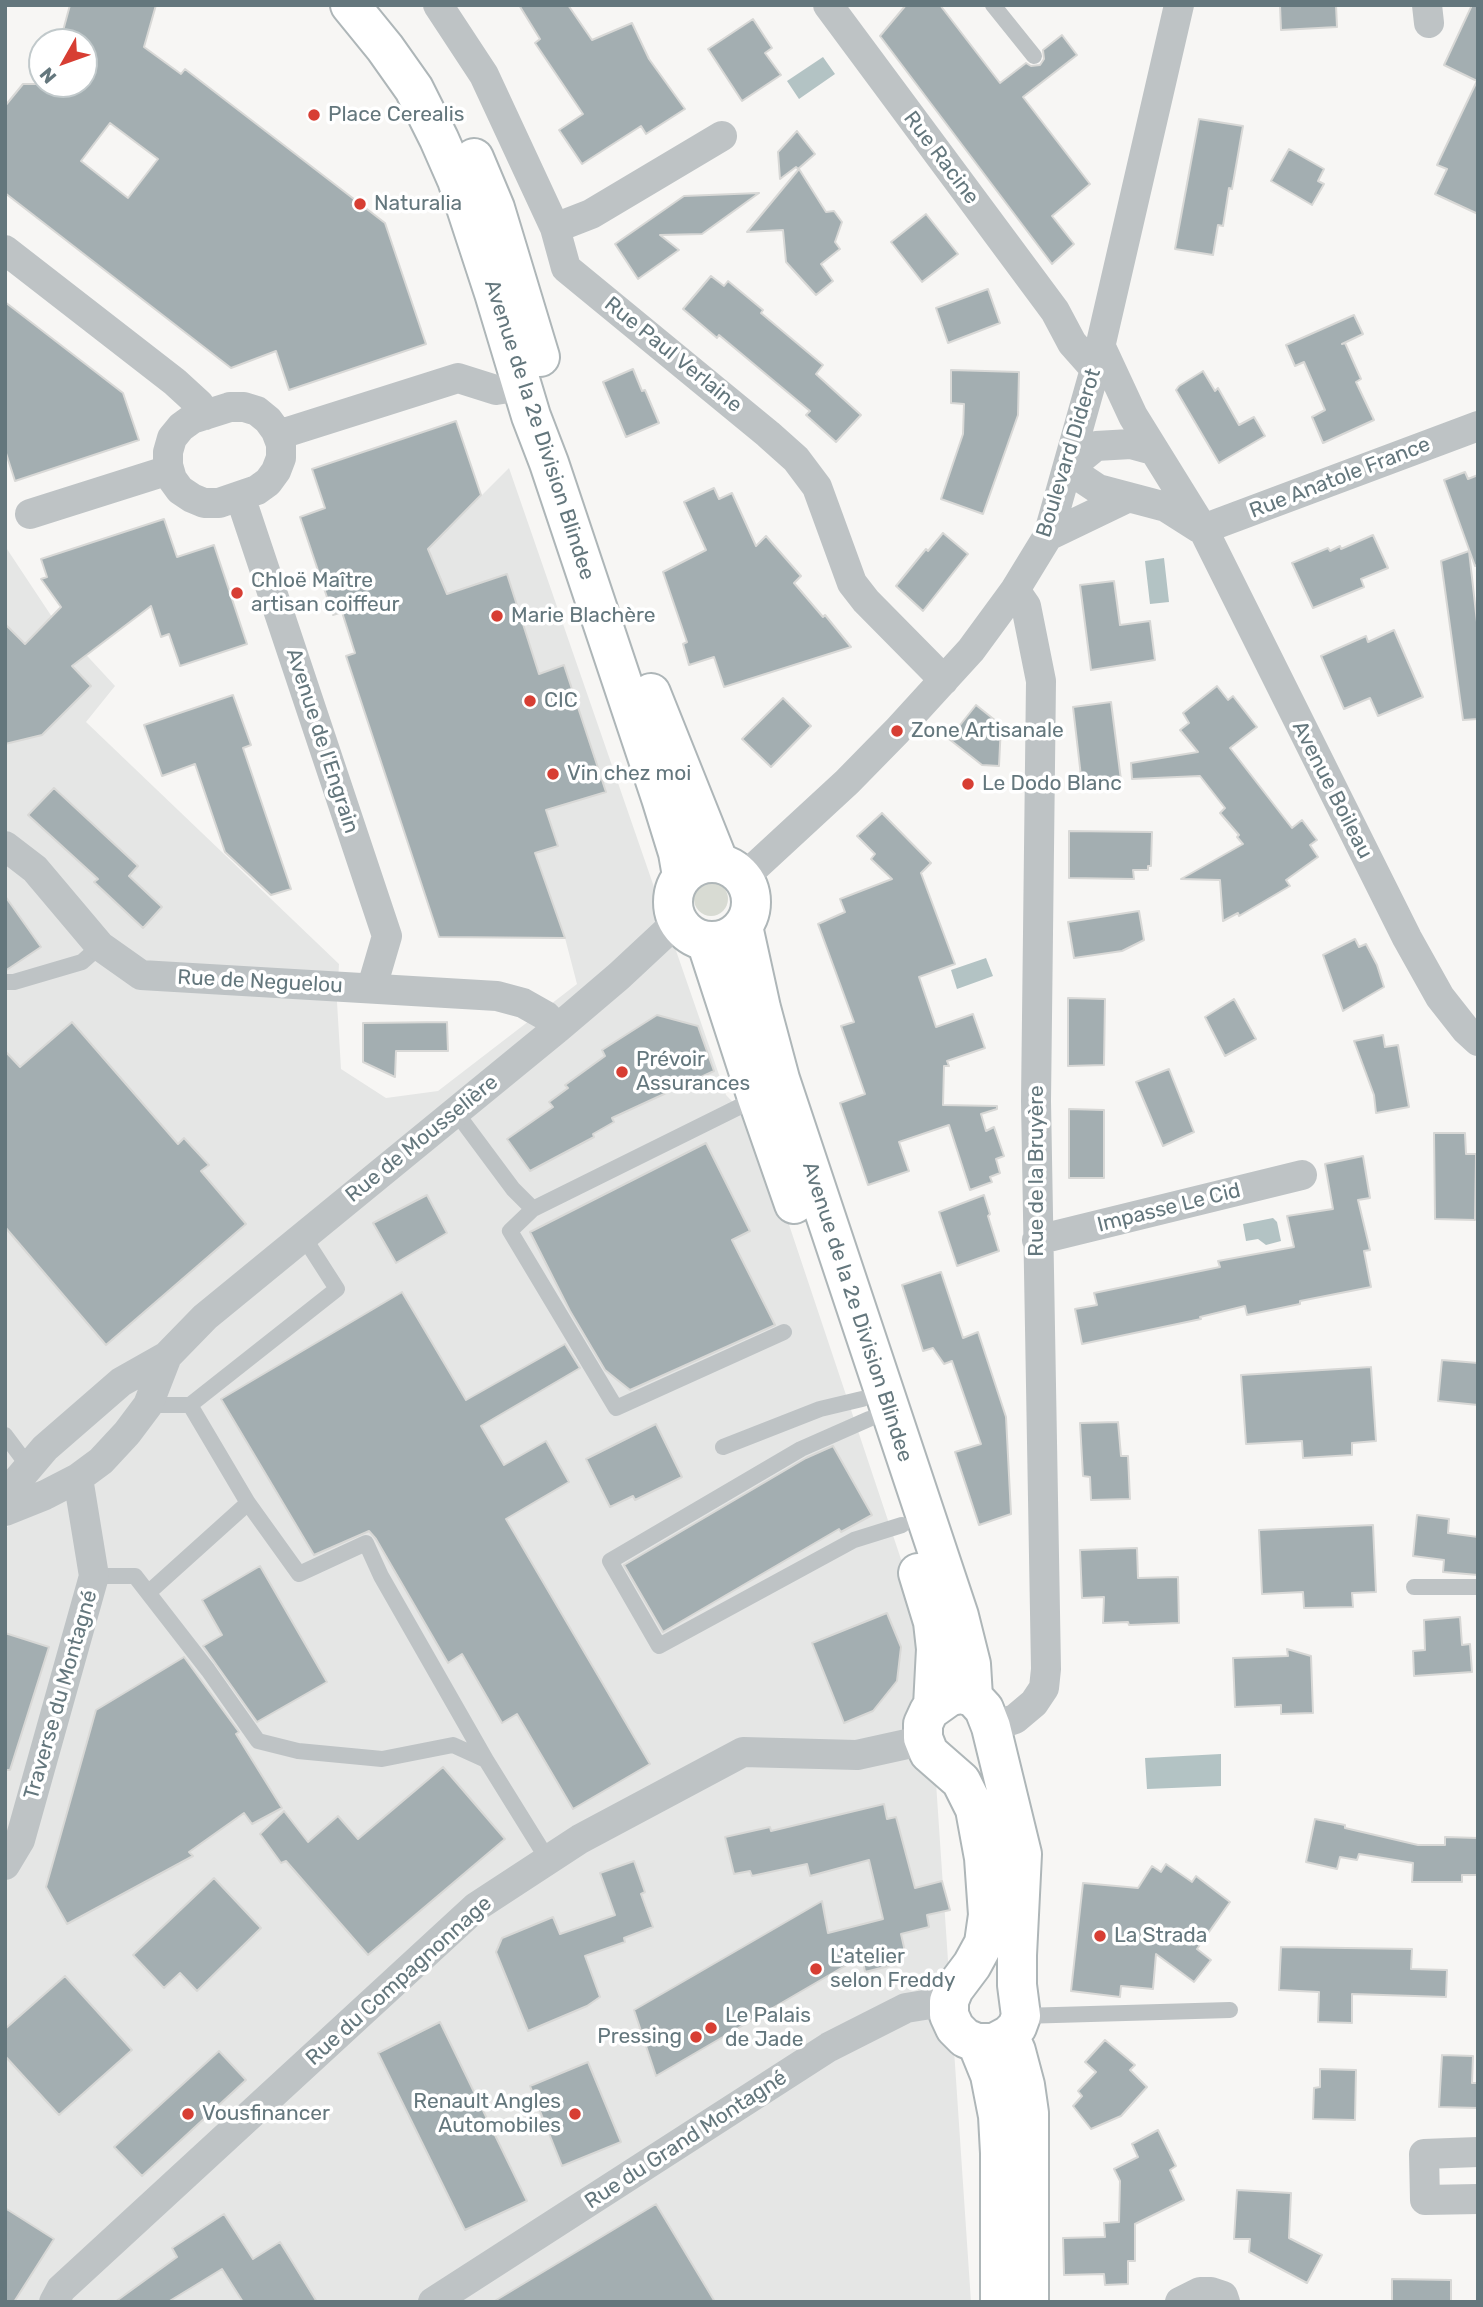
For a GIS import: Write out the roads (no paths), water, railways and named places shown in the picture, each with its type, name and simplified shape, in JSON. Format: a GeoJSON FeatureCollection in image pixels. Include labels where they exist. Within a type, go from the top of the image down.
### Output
{"type":"FeatureCollection","features":[{"type":"Feature","properties":{"kind":"main road","name":"Avenue de la 2e Division Blindee"},"geometry":{"type":"LineString","coordinates":[[350,5],[414,89],[457,180],[522,386],[661,798],[678,853],[682,876]]}},
{"type":"Feature","properties":{"kind":"main road","name":"Avenue de la 2e Division Blindee"},"geometry":{"type":"LineString","coordinates":[[380,5],[409,40],[438,85],[467,139],[495,208],[564,438],[648,687],[731,871]]}},
{"type":"Feature","properties":{"kind":"main road"},"geometry":{"type":"LineString","coordinates":[[706,863],[731,871],[749,889],[751,902],[743,926],[733,935],[720,940],[692,931],[672,905],[675,887],[682,876],[695,866],[706,863]]}},
{"type":"Feature","properties":{"kind":"main road","name":"Avenue de la 2e Division Blindee"},"geometry":{"type":"LineString","coordinates":[[743,926],[780,1079],[959,1616],[982,1712],[1022,1854],[1017,1975],[1003,2032]]}},
{"type":"Feature","properties":{"kind":"main road","name":"Avenue de la 2e Division Blindee"},"geometry":{"type":"LineString","coordinates":[[692,931],[757,1098],[866,1409],[933,1622],[936,1650],[928,1722]]}},
{"type":"Feature","properties":{"kind":"main road"},"geometry":{"type":"LineString","coordinates":[[982,1712],[961,1694],[950,1696],[928,1722],[929,1753],[961,1781],[975,1809],[984,1858],[988,1915],[984,1943],[954,1989],[949,2001],[949,2015],[955,2028],[965,2038],[1003,2032]]}},
{"type":"Feature","properties":{"kind":"main road"},"geometry":{"type":"LineString","coordinates":[[1000,2302],[1000,2153],[998,2116],[990,2075],[1003,2032]]}},
{"type":"Feature","properties":{"kind":"main road"},"geometry":{"type":"LineString","coordinates":[[1003,2032],[1016,2051],[1029,2113],[1029,2302]]}},
{"type":"Feature","properties":{"kind":"street","name":"Rue Paul Verlaine"},"geometry":{"type":"LineString","coordinates":[[438,5],[484,75],[555,228],[566,268],[796,459],[817,487],[852,583],[866,601],[944,680]]}},
{"type":"Feature","properties":{"kind":"street","name":"Rue Racine"},"geometry":{"type":"LineString","coordinates":[[828,5],[1055,311],[1072,343],[1100,346],[1128,406],[1153,450]]}},
{"type":"Feature","properties":{"kind":"street","name":"Boulevard Diderot"},"geometry":{"type":"LineString","coordinates":[[731,871],[847,782],[944,680],[971,650],[1015,590],[1048,536],[1100,346],[1136,200],[1179,5]]}},
{"type":"Feature","properties":{"kind":"street"},"geometry":{"type":"LineString","coordinates":[[555,228],[591,214],[722,136]]}},
{"type":"Feature","properties":{"kind":"street"},"geometry":{"type":"LineString","coordinates":[[5,250],[175,382],[199,404],[205,415]]}},
{"type":"Feature","properties":{"kind":"street"},"geometry":{"type":"LineString","coordinates":[[1055,311],[1100,346]]}},
{"type":"Feature","properties":{"kind":"street"},"geometry":{"type":"LineString","coordinates":[[278,435],[458,378],[496,390],[522,386]]}},
{"type":"Feature","properties":{"kind":"street"},"geometry":{"type":"LineString","coordinates":[[230,407],[244,407],[257,411],[268,420],[278,435],[281,458],[268,482],[257,490],[219,503],[204,503],[192,498],[180,490],[169,470],[168,452],[172,438],[192,419],[230,407]]}},
{"type":"Feature","properties":{"kind":"street","name":"Rue Anatole France"},"geometry":{"type":"LineString","coordinates":[[1203,530],[1478,426]]}},
{"type":"Feature","properties":{"kind":"street"},"geometry":{"type":"LineString","coordinates":[[1153,450],[1131,444],[1096,446],[1068,469],[1098,489],[1166,507],[1203,530]]}},
{"type":"Feature","properties":{"kind":"street","name":"Avenue Boileau"},"geometry":{"type":"LineString","coordinates":[[1153,450],[1203,530],[1407,938],[1440,997],[1478,1041]]}},
{"type":"Feature","properties":{"kind":"street"},"geometry":{"type":"LineString","coordinates":[[30,514],[169,470]]}},
{"type":"Feature","properties":{"kind":"street","name":"Avenue de l'Engrain"},"geometry":{"type":"LineString","coordinates":[[240,496],[387,936],[372,987]]}},
{"type":"Feature","properties":{"kind":"street"},"geometry":{"type":"LineString","coordinates":[[1048,536],[1127,498]]}},
{"type":"Feature","properties":{"kind":"street","name":"Rue de la Bruyère"},"geometry":{"type":"LineString","coordinates":[[982,1712],[1015,1719],[1034,1703],[1044,1688],[1046,1669],[1036,1101],[1041,681],[1026,606],[1015,590]]}},
{"type":"Feature","properties":{"kind":"street","name":"Rue de Neguelou"},"geometry":{"type":"LineString","coordinates":[[5,846],[35,869],[100,946],[141,975],[497,996],[523,1003],[546,1016],[558,1028]]}},
{"type":"Feature","properties":{"kind":"street","name":"Rue de Mousselière"},"geometry":{"type":"LineString","coordinates":[[5,1495],[45,1448],[121,1382],[167,1356],[205,1317],[619,976],[692,931]]}},
{"type":"Feature","properties":{"kind":"street","name":"Impasse Le Cid"},"geometry":{"type":"LineString","coordinates":[[1037,1240],[1302,1175]]}},
{"type":"Feature","properties":{"kind":"street","name":"Rue de Mousselière"},"geometry":{"type":"LineString","coordinates":[[5,1511],[78,1478],[102,1461],[148,1405],[167,1356]]}},
{"type":"Feature","properties":{"kind":"street","name":"Traverse du Montagné"},"geometry":{"type":"LineString","coordinates":[[5,1866],[20,1840],[94,1576],[78,1478]]}},
{"type":"Feature","properties":{"kind":"street","name":"Rue du Compagnonnage"},"geometry":{"type":"LineString","coordinates":[[54,2302],[61,2290],[476,1907],[580,1839],[743,1752],[857,1755],[907,1744],[928,1722]]}},
{"type":"Feature","properties":{"kind":"street","name":"Rue du Grand Montagné"},"geometry":{"type":"LineString","coordinates":[[433,2302],[829,2047],[906,2008],[949,2001]]}},
{"type":"Feature","properties":{"kind":"street"},"geometry":{"type":"LineString","coordinates":[[1478,2152],[1424,2154],[1425,2200],[1478,2199]]}},
{"type":"Feature","properties":{"kind":"street"},"geometry":{"type":"LineString","coordinates":[[1180,2302],[1200,2292],[1212,2292],[1223,2297],[1225,2302]]}},
{"type":"Feature","properties":{"kind":"lane"},"geometry":{"type":"LineString","coordinates":[[993,5],[1034,56]]}},
{"type":"Feature","properties":{"kind":"lane"},"geometry":{"type":"LineString","coordinates":[[5,982],[14,982],[82,962],[100,946]]}},
{"type":"Feature","properties":{"kind":"lane"},"geometry":{"type":"LineString","coordinates":[[757,1098],[533,1209],[510,1231],[616,1408],[784,1332]]}},
{"type":"Feature","properties":{"kind":"lane"},"geometry":{"type":"LineString","coordinates":[[455,1111],[513,1189],[533,1209]]}},
{"type":"Feature","properties":{"kind":"lane"},"geometry":{"type":"LineString","coordinates":[[148,1405],[190,1405],[337,1289],[303,1236]]}},
{"type":"Feature","properties":{"kind":"lane"},"geometry":{"type":"LineString","coordinates":[[190,1405],[248,1503],[299,1574],[366,1543],[381,1576],[486,1760],[548,1860]]}},
{"type":"Feature","properties":{"kind":"lane"},"geometry":{"type":"LineString","coordinates":[[723,1447],[820,1409],[866,1409]]}},
{"type":"Feature","properties":{"kind":"lane"},"geometry":{"type":"LineString","coordinates":[[866,1409],[610,1561],[659,1646],[854,1539],[902,1525]]}},
{"type":"Feature","properties":{"kind":"lane"},"geometry":{"type":"LineString","coordinates":[[5,1434],[29,1467]]}},
{"type":"Feature","properties":{"kind":"lane"},"geometry":{"type":"LineString","coordinates":[[148,1593],[248,1503]]}},
{"type":"Feature","properties":{"kind":"lane"},"geometry":{"type":"LineString","coordinates":[[94,1576],[135,1576],[208,1670],[258,1741],[298,1751],[382,1759],[453,1745],[486,1760]]}},
{"type":"Feature","properties":{"kind":"lane"},"geometry":{"type":"LineString","coordinates":[[1415,1587],[1478,1587]]}},
{"type":"Feature","properties":{"kind":"lane"},"geometry":{"type":"LineString","coordinates":[[1003,2032],[1230,2010]]}},
{"type":"Feature","properties":{"kind":"place","name":"Place Cerealis"},"geometry":{"type":"Point","coordinates":[314,115]}},
{"type":"Feature","properties":{"kind":"place","name":"Naturalia"},"geometry":{"type":"Point","coordinates":[360,204]}},
{"type":"Feature","properties":{"kind":"place","name":"Chloë Maître artisan coiffeur"},"geometry":{"type":"Point","coordinates":[237,593]}},
{"type":"Feature","properties":{"kind":"place","name":"Marie Blachère"},"geometry":{"type":"Point","coordinates":[497,616]}},
{"type":"Feature","properties":{"kind":"place","name":"CIC"},"geometry":{"type":"Point","coordinates":[530,701]}},
{"type":"Feature","properties":{"kind":"place","name":"Zone Artisanale"},"geometry":{"type":"Point","coordinates":[897,731]}},
{"type":"Feature","properties":{"kind":"place","name":"Vin chez moi"},"geometry":{"type":"Point","coordinates":[553,774]}},
{"type":"Feature","properties":{"kind":"place","name":"Le Dodo Blanc"},"geometry":{"type":"Point","coordinates":[968,784]}},
{"type":"Feature","properties":{"kind":"place","name":"Prévoir Assurances"},"geometry":{"type":"Point","coordinates":[622,1072]}},
{"type":"Feature","properties":{"kind":"place","name":"La Strada"},"geometry":{"type":"Point","coordinates":[1100,1936]}},
{"type":"Feature","properties":{"kind":"place","name":"L'atelier selon Freddy"},"geometry":{"type":"Point","coordinates":[816,1969]}},
{"type":"Feature","properties":{"kind":"place","name":"Le Palais de Jade"},"geometry":{"type":"Point","coordinates":[711,2028]}},
{"type":"Feature","properties":{"kind":"place","name":"Pressing"},"geometry":{"type":"Point","coordinates":[696,2037]}},
{"type":"Feature","properties":{"kind":"place","name":"Vousfinancer"},"geometry":{"type":"Point","coordinates":[188,2114]}},
{"type":"Feature","properties":{"kind":"place","name":"Renault Angles Automobiles"},"geometry":{"type":"Point","coordinates":[575,2114]}}]}
